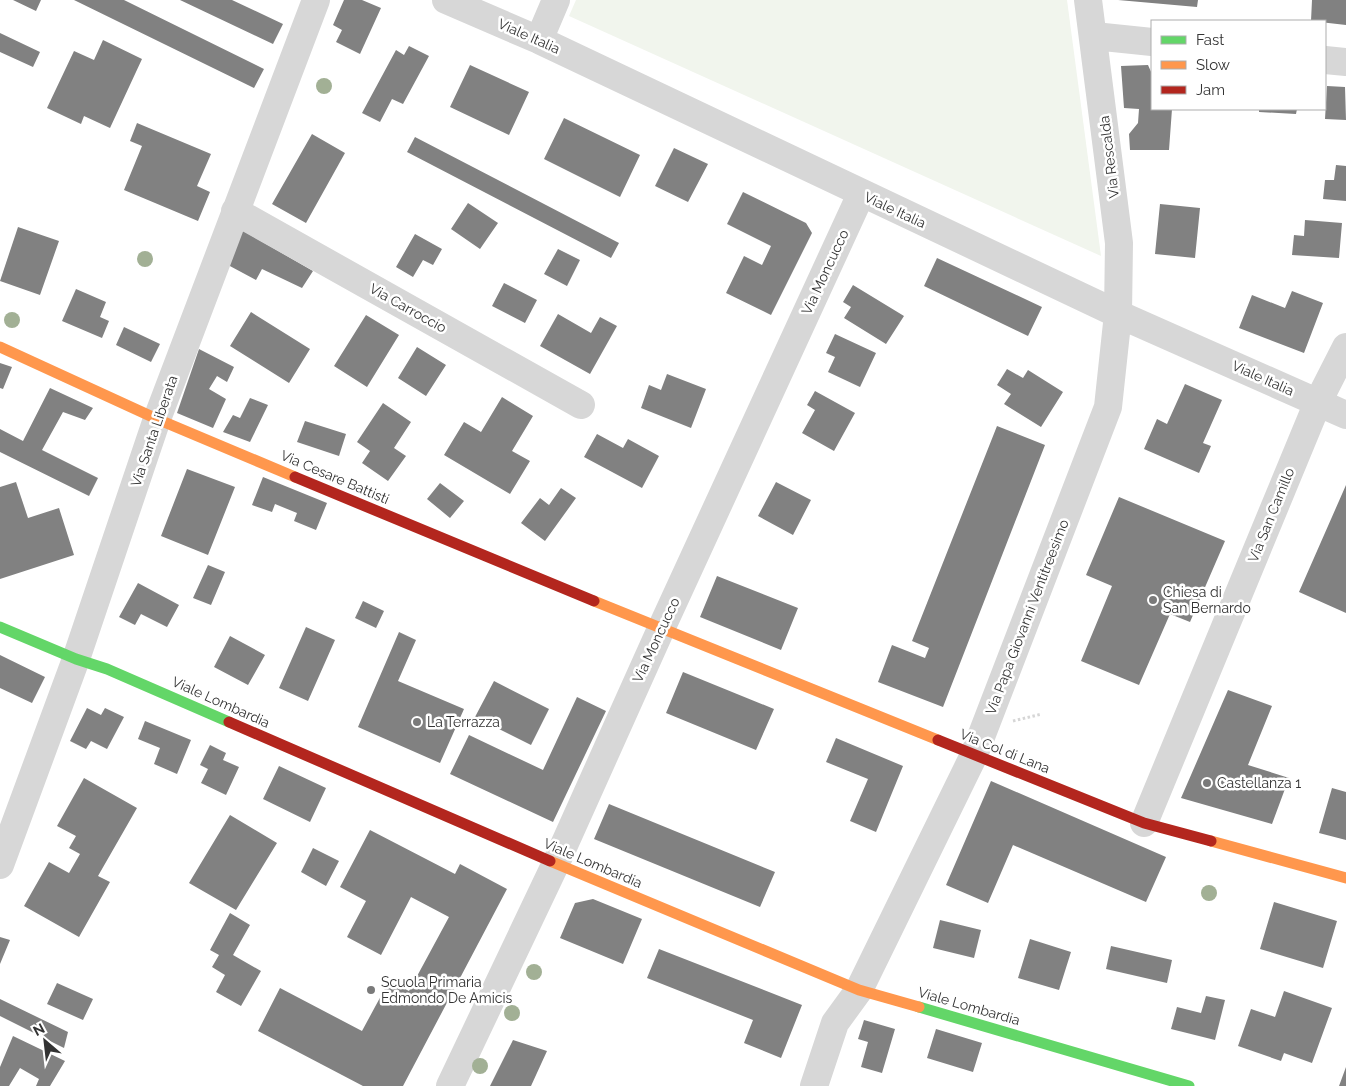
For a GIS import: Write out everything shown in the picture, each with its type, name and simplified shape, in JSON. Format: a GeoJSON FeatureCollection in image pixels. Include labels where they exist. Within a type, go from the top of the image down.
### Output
{"type":"FeatureCollection","features":[{"type":"Feature","properties":{"kind":"street","name":"Via Santa Liberata"},"geometry":{"type":"LineString","coordinates":[[0,865],[76,659],[157,419],[316,0]]}},
{"type":"Feature","properties":{"kind":"street","name":"Viale Italia"},"geometry":{"type":"LineString","coordinates":[[446,0],[539,40],[1118,314],[1346,415]]}},
{"type":"Feature","properties":{"kind":"street"},"geometry":{"type":"LineString","coordinates":[[539,40],[556,0]]}},
{"type":"Feature","properties":{"kind":"street","name":"Via Rescalda"},"geometry":{"type":"LineString","coordinates":[[1088,0],[1119,243],[1118,314]]}},
{"type":"Feature","properties":{"kind":"street"},"geometry":{"type":"LineString","coordinates":[[1094,36],[1151,42]]}},
{"type":"Feature","properties":{"kind":"street"},"geometry":{"type":"LineString","coordinates":[[1326,60],[1346,62]]}},
{"type":"Feature","properties":{"kind":"street","name":"Via Moncucco"},"geometry":{"type":"LineString","coordinates":[[450,1086],[534,904],[556,863],[661,629],[861,194]]}},
{"type":"Feature","properties":{"kind":"street","name":"Via Carroccio"},"geometry":{"type":"LineString","coordinates":[[235,211],[581,405]]}},
{"type":"Feature","properties":{"kind":"street","name":"Via Papa Giovanni Ventitreesimo"},"geometry":{"type":"LineString","coordinates":[[814,1086],[836,1023],[859,990],[974,755],[1108,407],[1118,314]]}},
{"type":"Feature","properties":{"kind":"street","name":"Via Cesare Battisti"},"geometry":{"type":"LineString","coordinates":[[0,347],[157,419],[661,629]]}},
{"type":"Feature","properties":{"kind":"street","name":"Via San Camillo"},"geometry":{"type":"LineString","coordinates":[[1144,823],[1318,402],[1346,347]]}},
{"type":"Feature","properties":{"kind":"street","name":"Viale Lombardia"},"geometry":{"type":"LineString","coordinates":[[0,627],[76,659],[116,673],[556,863],[859,990],[1189,1086]]}},
{"type":"Feature","properties":{"kind":"street","name":"Via Col di Lana"},"geometry":{"type":"LineString","coordinates":[[661,629],[1144,823],[1346,878]]}},
{"type":"Feature","properties":{"kind":"path"},"geometry":{"type":"LineString","coordinates":[[1006,724],[1042,714]]}},
{"type":"Feature","properties":{"kind":"shaded area"},"geometry":{"type":"Polygon","coordinates":[[[576,0],[1067,0],[1101,256],[569,16],[576,0]]]}},
{"type":"Feature","properties":{"kind":"building"},"geometry":{"type":"Polygon","coordinates":[[[13,0],[41,0],[36,11],[13,0]]]}},
{"type":"Feature","properties":{"kind":"building"},"geometry":{"type":"Polygon","coordinates":[[[74,0],[124,0],[264,69],[254,88],[74,0]]]}},
{"type":"Feature","properties":{"kind":"building"},"geometry":{"type":"Polygon","coordinates":[[[180,0],[232,0],[283,24],[273,44],[180,0]]]}},
{"type":"Feature","properties":{"kind":"building"},"geometry":{"type":"Polygon","coordinates":[[[344,0],[362,0],[381,8],[360,54],[336,42],[342,30],[333,25],[344,0]]]}},
{"type":"Feature","properties":{"kind":"building"},"geometry":{"type":"Polygon","coordinates":[[[1118,0],[1198,0],[1197,7],[1118,0]]]}},
{"type":"Feature","properties":{"kind":"building"},"geometry":{"type":"Polygon","coordinates":[[[1312,0],[1346,0],[1346,25],[1326,23],[1326,20],[1311,20],[1312,0]]]}},
{"type":"Feature","properties":{"kind":"building"},"geometry":{"type":"Polygon","coordinates":[[[0,33],[40,52],[33,67],[0,52],[0,33]]]}},
{"type":"Feature","properties":{"kind":"building"},"geometry":{"type":"Polygon","coordinates":[[[103,40],[142,59],[110,128],[84,116],[81,124],[47,108],[74,51],[94,60],[103,40]]]}},
{"type":"Feature","properties":{"kind":"building"},"geometry":{"type":"Polygon","coordinates":[[[409,46],[429,56],[403,104],[392,99],[380,122],[362,113],[396,50],[404,55],[409,46]]]}},
{"type":"Feature","properties":{"kind":"building"},"geometry":{"type":"Polygon","coordinates":[[[470,65],[529,92],[509,135],[450,107],[470,65]]]}},
{"type":"Feature","properties":{"kind":"building"},"geometry":{"type":"Polygon","coordinates":[[[1148,65],[1151,72],[1151,110],[1172,110],[1169,150],[1130,150],[1129,134],[1138,123],[1139,109],[1124,108],[1121,66],[1148,65]]]}},
{"type":"Feature","properties":{"kind":"building"},"geometry":{"type":"Polygon","coordinates":[[[1327,86],[1345,87],[1346,120],[1325,119],[1327,86]]]}},
{"type":"Feature","properties":{"kind":"building"},"geometry":{"type":"Polygon","coordinates":[[[1259,110],[1297,110],[1296,114],[1259,112],[1259,110]]]}},
{"type":"Feature","properties":{"kind":"building"},"geometry":{"type":"Polygon","coordinates":[[[564,118],[640,155],[620,197],[544,159],[564,118]]]}},
{"type":"Feature","properties":{"kind":"building"},"geometry":{"type":"Polygon","coordinates":[[[137,123],[211,154],[197,186],[210,192],[198,221],[124,190],[142,146],[130,141],[137,123]]]}},
{"type":"Feature","properties":{"kind":"building"},"geometry":{"type":"Polygon","coordinates":[[[312,134],[345,153],[306,223],[272,204],[312,134]]]}},
{"type":"Feature","properties":{"kind":"building"},"geometry":{"type":"Polygon","coordinates":[[[415,137],[619,243],[611,258],[407,152],[415,137]]]}},
{"type":"Feature","properties":{"kind":"building"},"geometry":{"type":"Polygon","coordinates":[[[674,148],[708,164],[688,202],[655,186],[674,148]]]}},
{"type":"Feature","properties":{"kind":"building"},"geometry":{"type":"Polygon","coordinates":[[[1336,165],[1346,166],[1346,201],[1323,199],[1325,180],[1334,180],[1336,165]]]}},
{"type":"Feature","properties":{"kind":"building"},"geometry":{"type":"Polygon","coordinates":[[[743,192],[806,223],[812,233],[771,315],[726,293],[744,256],[762,265],[771,246],[727,224],[743,192]]]}},
{"type":"Feature","properties":{"kind":"building"},"geometry":{"type":"Polygon","coordinates":[[[468,203],[498,223],[480,249],[451,229],[468,203]]]}},
{"type":"Feature","properties":{"kind":"building"},"geometry":{"type":"Polygon","coordinates":[[[1160,204],[1200,208],[1195,258],[1155,254],[1160,204]]]}},
{"type":"Feature","properties":{"kind":"building"},"geometry":{"type":"Polygon","coordinates":[[[1305,220],[1342,223],[1339,258],[1292,255],[1294,235],[1304,236],[1305,220]]]}},
{"type":"Feature","properties":{"kind":"building"},"geometry":{"type":"Polygon","coordinates":[[[18,227],[59,241],[40,295],[0,281],[18,227]]]}},
{"type":"Feature","properties":{"kind":"building"},"geometry":{"type":"Polygon","coordinates":[[[240,229],[313,271],[302,288],[262,269],[256,280],[228,265],[240,229]]]}},
{"type":"Feature","properties":{"kind":"building"},"geometry":{"type":"Polygon","coordinates":[[[415,234],[442,249],[433,265],[423,260],[413,277],[396,267],[415,234]]]}},
{"type":"Feature","properties":{"kind":"building"},"geometry":{"type":"Polygon","coordinates":[[[558,249],[580,260],[567,286],[544,274],[558,249]]]}},
{"type":"Feature","properties":{"kind":"building"},"geometry":{"type":"Polygon","coordinates":[[[937,258],[1042,307],[1028,336],[924,286],[937,258]]]}},
{"type":"Feature","properties":{"kind":"building"},"geometry":{"type":"Polygon","coordinates":[[[504,283],[537,300],[525,323],[492,306],[504,283]]]}},
{"type":"Feature","properties":{"kind":"building"},"geometry":{"type":"Polygon","coordinates":[[[853,285],[904,316],[886,344],[844,318],[851,307],[843,302],[853,285]]]}},
{"type":"Feature","properties":{"kind":"building"},"geometry":{"type":"Polygon","coordinates":[[[76,289],[106,302],[100,317],[109,321],[102,338],[62,321],[76,289]]]}},
{"type":"Feature","properties":{"kind":"building"},"geometry":{"type":"Polygon","coordinates":[[[1292,291],[1323,303],[1304,353],[1239,328],[1252,295],[1285,308],[1292,291]]]}},
{"type":"Feature","properties":{"kind":"building"},"geometry":{"type":"Polygon","coordinates":[[[251,312],[310,349],[289,383],[230,346],[251,312]]]}},
{"type":"Feature","properties":{"kind":"building"},"geometry":{"type":"Polygon","coordinates":[[[558,314],[591,333],[600,317],[617,326],[590,374],[540,346],[558,314]]]}},
{"type":"Feature","properties":{"kind":"building"},"geometry":{"type":"Polygon","coordinates":[[[366,315],[399,335],[367,387],[334,366],[366,315]]]}},
{"type":"Feature","properties":{"kind":"building"},"geometry":{"type":"Polygon","coordinates":[[[124,327],[160,344],[151,362],[116,345],[124,327]]]}},
{"type":"Feature","properties":{"kind":"building"},"geometry":{"type":"Polygon","coordinates":[[[835,334],[876,353],[860,387],[828,372],[835,357],[826,353],[835,334]]]}},
{"type":"Feature","properties":{"kind":"building"},"geometry":{"type":"Polygon","coordinates":[[[417,347],[446,365],[426,396],[398,378],[417,347]]]}},
{"type":"Feature","properties":{"kind":"building"},"geometry":{"type":"Polygon","coordinates":[[[199,349],[234,367],[227,382],[217,376],[209,389],[226,399],[213,428],[177,413],[199,349]]]}},
{"type":"Feature","properties":{"kind":"building"},"geometry":{"type":"Polygon","coordinates":[[[0,363],[12,367],[3,389],[0,388],[0,363]]]}},
{"type":"Feature","properties":{"kind":"building"},"geometry":{"type":"Polygon","coordinates":[[[1007,369],[1023,378],[1028,370],[1063,392],[1041,427],[1004,404],[1011,394],[997,385],[1007,369]]]}},
{"type":"Feature","properties":{"kind":"building"},"geometry":{"type":"Polygon","coordinates":[[[667,374],[706,389],[691,428],[641,408],[649,385],[661,390],[667,374]]]}},
{"type":"Feature","properties":{"kind":"building"},"geometry":{"type":"Polygon","coordinates":[[[1185,384],[1222,400],[1203,443],[1211,446],[1199,473],[1144,449],[1157,419],[1167,424],[1185,384]]]}},
{"type":"Feature","properties":{"kind":"building"},"geometry":{"type":"Polygon","coordinates":[[[50,388],[93,408],[85,420],[63,412],[42,450],[98,478],[89,496],[0,452],[0,429],[23,441],[50,388]]]}},
{"type":"Feature","properties":{"kind":"building"},"geometry":{"type":"Polygon","coordinates":[[[815,391],[855,413],[834,451],[802,433],[815,410],[807,405],[815,391]]]}},
{"type":"Feature","properties":{"kind":"building"},"geometry":{"type":"Polygon","coordinates":[[[502,397],[533,416],[512,451],[530,461],[510,494],[444,455],[464,422],[481,432],[502,397]]]}},
{"type":"Feature","properties":{"kind":"building"},"geometry":{"type":"Polygon","coordinates":[[[250,398],[268,405],[250,442],[223,432],[233,415],[240,418],[250,398]]]}},
{"type":"Feature","properties":{"kind":"building"},"geometry":{"type":"Polygon","coordinates":[[[383,403],[411,422],[394,448],[406,456],[388,481],[362,463],[370,451],[357,442],[383,403]]]}},
{"type":"Feature","properties":{"kind":"building"},"geometry":{"type":"Polygon","coordinates":[[[305,421],[346,434],[339,456],[297,442],[305,421]]]}},
{"type":"Feature","properties":{"kind":"building"},"geometry":{"type":"Polygon","coordinates":[[[997,426],[1045,445],[943,707],[878,682],[892,645],[925,658],[929,648],[912,641],[997,426]]]}},
{"type":"Feature","properties":{"kind":"building"},"geometry":{"type":"Polygon","coordinates":[[[597,434],[623,448],[628,439],[659,456],[642,488],[584,457],[597,434]]]}},
{"type":"Feature","properties":{"kind":"building"},"geometry":{"type":"Polygon","coordinates":[[[187,469],[235,487],[208,555],[161,536],[187,469]]]}},
{"type":"Feature","properties":{"kind":"building"},"geometry":{"type":"Polygon","coordinates":[[[263,477],[327,503],[316,530],[294,521],[297,513],[275,504],[272,512],[252,505],[263,477]]]}},
{"type":"Feature","properties":{"kind":"building"},"geometry":{"type":"Polygon","coordinates":[[[16,482],[28,518],[59,508],[74,555],[0,579],[0,487],[16,482]]]}},
{"type":"Feature","properties":{"kind":"building"},"geometry":{"type":"Polygon","coordinates":[[[776,482],[811,500],[793,535],[758,516],[776,482]]]}},
{"type":"Feature","properties":{"kind":"building"},"geometry":{"type":"Polygon","coordinates":[[[440,483],[464,501],[450,518],[427,499],[440,483]]]}},
{"type":"Feature","properties":{"kind":"building"},"geometry":{"type":"Polygon","coordinates":[[[1346,485],[1346,613],[1299,592],[1346,485]]]}},
{"type":"Feature","properties":{"kind":"building"},"geometry":{"type":"Polygon","coordinates":[[[561,488],[576,498],[545,541],[521,523],[540,498],[549,505],[561,488]]]}},
{"type":"Feature","properties":{"kind":"building","name":"Chiesa di San Bernardo"},"geometry":{"type":"Polygon","coordinates":[[[1119,497],[1225,541],[1190,622],[1170,614],[1139,685],[1081,661],[1112,586],[1086,575],[1119,497]]]}},
{"type":"Feature","properties":{"kind":"building"},"geometry":{"type":"Polygon","coordinates":[[[208,565],[225,572],[211,605],[193,598],[208,565]]]}},
{"type":"Feature","properties":{"kind":"building"},"geometry":{"type":"Polygon","coordinates":[[[717,576],[798,608],[781,650],[700,617],[717,576]]]}},
{"type":"Feature","properties":{"kind":"building"},"geometry":{"type":"Polygon","coordinates":[[[138,583],[179,605],[167,627],[141,614],[135,625],[119,617],[138,583]]]}},
{"type":"Feature","properties":{"kind":"building"},"geometry":{"type":"Polygon","coordinates":[[[363,601],[384,611],[376,628],[355,618],[363,601]]]}},
{"type":"Feature","properties":{"kind":"building"},"geometry":{"type":"Polygon","coordinates":[[[306,627],[335,640],[308,701],[279,688],[306,627]]]}},
{"type":"Feature","properties":{"kind":"building"},"geometry":{"type":"Polygon","coordinates":[[[399,632],[416,640],[398,681],[464,709],[440,763],[358,727],[399,632]]]}},
{"type":"Feature","properties":{"kind":"building"},"geometry":{"type":"Polygon","coordinates":[[[230,636],[265,655],[248,685],[214,667],[230,636]]]}},
{"type":"Feature","properties":{"kind":"building"},"geometry":{"type":"Polygon","coordinates":[[[0,655],[45,677],[32,703],[0,688],[0,655]]]}},
{"type":"Feature","properties":{"kind":"building"},"geometry":{"type":"Polygon","coordinates":[[[683,672],[774,709],[756,750],[666,713],[683,672]]]}},
{"type":"Feature","properties":{"kind":"building"},"geometry":{"type":"Polygon","coordinates":[[[494,681],[549,709],[531,745],[475,717],[494,681]]]}},
{"type":"Feature","properties":{"kind":"building"},"geometry":{"type":"Polygon","coordinates":[[[1228,690],[1272,706],[1248,765],[1289,778],[1272,824],[1181,798],[1228,690]]]}},
{"type":"Feature","properties":{"kind":"building"},"geometry":{"type":"Polygon","coordinates":[[[577,697],[606,711],[553,822],[450,774],[469,735],[543,770],[577,697]]]}},
{"type":"Feature","properties":{"kind":"building"},"geometry":{"type":"Polygon","coordinates":[[[87,708],[101,715],[105,708],[124,717],[107,749],[91,741],[86,749],[70,741],[87,708]]]}},
{"type":"Feature","properties":{"kind":"building"},"geometry":{"type":"Polygon","coordinates":[[[145,721],[191,740],[177,774],[154,764],[160,748],[138,739],[145,721]]]}},
{"type":"Feature","properties":{"kind":"building"},"geometry":{"type":"Polygon","coordinates":[[[836,738],[903,766],[876,832],[850,821],[868,779],[826,762],[836,738]]]}},
{"type":"Feature","properties":{"kind":"building"},"geometry":{"type":"Polygon","coordinates":[[[210,745],[226,753],[223,760],[239,767],[226,795],[201,783],[208,769],[200,765],[210,745]]]}},
{"type":"Feature","properties":{"kind":"building"},"geometry":{"type":"Polygon","coordinates":[[[279,766],[326,788],[310,822],[263,799],[279,766]]]}},
{"type":"Feature","properties":{"kind":"building"},"geometry":{"type":"Polygon","coordinates":[[[84,778],[137,808],[98,876],[110,882],[79,937],[24,906],[49,862],[69,873],[80,854],[69,848],[76,836],[57,826],[84,778]]]}},
{"type":"Feature","properties":{"kind":"building"},"geometry":{"type":"Polygon","coordinates":[[[991,781],[1166,857],[1146,902],[1013,845],[988,903],[946,885],[991,781]]]}},
{"type":"Feature","properties":{"kind":"building"},"geometry":{"type":"Polygon","coordinates":[[[1332,788],[1346,792],[1346,840],[1319,833],[1332,788]]]}},
{"type":"Feature","properties":{"kind":"building"},"geometry":{"type":"Polygon","coordinates":[[[609,804],[775,872],[760,907],[594,839],[609,804]]]}},
{"type":"Feature","properties":{"kind":"building"},"geometry":{"type":"Polygon","coordinates":[[[230,815],[277,843],[236,910],[189,883],[230,815]]]}},
{"type":"Feature","properties":{"kind":"building"},"geometry":{"type":"Polygon","coordinates":[[[370,830],[455,874],[460,864],[507,889],[403,1086],[363,1086],[258,1031],[280,988],[362,1031],[389,981],[409,991],[449,917],[411,897],[381,955],[347,937],[366,901],[340,887],[370,830]]]}},
{"type":"Feature","properties":{"kind":"building"},"geometry":{"type":"Polygon","coordinates":[[[313,848],[339,861],[326,886],[301,872],[313,848]]]}},
{"type":"Feature","properties":{"kind":"building"},"geometry":{"type":"Polygon","coordinates":[[[593,899],[642,919],[623,964],[560,938],[575,903],[593,899]]]}},
{"type":"Feature","properties":{"kind":"building"},"geometry":{"type":"Polygon","coordinates":[[[1274,902],[1337,921],[1323,968],[1260,949],[1274,902]]]}},
{"type":"Feature","properties":{"kind":"building"},"geometry":{"type":"Polygon","coordinates":[[[230,913],[250,925],[233,955],[261,971],[241,1006],[216,992],[225,975],[212,967],[219,955],[210,950],[230,913]]]}},
{"type":"Feature","properties":{"kind":"building"},"geometry":{"type":"Polygon","coordinates":[[[940,920],[981,930],[974,958],[933,948],[940,920]]]}},
{"type":"Feature","properties":{"kind":"building"},"geometry":{"type":"Polygon","coordinates":[[[0,937],[10,940],[0,964],[0,937]]]}},
{"type":"Feature","properties":{"kind":"building"},"geometry":{"type":"Polygon","coordinates":[[[1030,939],[1071,952],[1059,990],[1018,978],[1030,939]]]}},
{"type":"Feature","properties":{"kind":"building"},"geometry":{"type":"Polygon","coordinates":[[[1111,946],[1172,960],[1167,983],[1106,969],[1111,946]]]}},
{"type":"Feature","properties":{"kind":"building"},"geometry":{"type":"Polygon","coordinates":[[[659,949],[802,1005],[781,1058],[744,1043],[753,1020],[647,978],[659,949]]]}},
{"type":"Feature","properties":{"kind":"building"},"geometry":{"type":"Polygon","coordinates":[[[57,983],[93,999],[83,1020],[47,1004],[57,983]]]}},
{"type":"Feature","properties":{"kind":"building"},"geometry":{"type":"Polygon","coordinates":[[[1284,991],[1332,1008],[1312,1063],[1284,1053],[1281,1061],[1238,1046],[1251,1009],[1275,1017],[1284,991]]]}},
{"type":"Feature","properties":{"kind":"building"},"geometry":{"type":"Polygon","coordinates":[[[1206,996],[1225,1000],[1215,1040],[1171,1029],[1177,1007],[1201,1013],[1206,996]]]}},
{"type":"Feature","properties":{"kind":"building"},"geometry":{"type":"Polygon","coordinates":[[[0,999],[68,1032],[64,1048],[0,1016],[0,999]]]}},
{"type":"Feature","properties":{"kind":"building"},"geometry":{"type":"Polygon","coordinates":[[[864,1020],[895,1029],[882,1073],[861,1067],[868,1042],[858,1039],[864,1020]]]}},
{"type":"Feature","properties":{"kind":"building"},"geometry":{"type":"Polygon","coordinates":[[[936,1029],[982,1043],[973,1072],[927,1058],[936,1029]]]}},
{"type":"Feature","properties":{"kind":"building"},"geometry":{"type":"Polygon","coordinates":[[[13,1036],[65,1061],[50,1086],[36,1086],[39,1079],[20,1068],[9,1086],[0,1086],[0,1067],[13,1036]]]}},
{"type":"Feature","properties":{"kind":"building"},"geometry":{"type":"Polygon","coordinates":[[[513,1040],[547,1051],[531,1086],[490,1086],[513,1040]]]}},
{"type":"Feature","properties":{"kind":"building"},"geometry":{"type":"Polygon","coordinates":[[[1346,1067],[1346,1086],[1339,1086],[1346,1067]]]}},
{"type":"Feature","properties":{"kind":"traffic: fast"},"geometry":{"type":"LineString","coordinates":[[0,627],[76,659],[107,669],[229,722]]}},
{"type":"Feature","properties":{"kind":"traffic: fast"},"geometry":{"type":"LineString","coordinates":[[919,1007],[1189,1086]]}},
{"type":"Feature","properties":{"kind":"traffic: slow"},"geometry":{"type":"LineString","coordinates":[[0,347],[157,419],[295,477]]}},
{"type":"Feature","properties":{"kind":"traffic: slow"},"geometry":{"type":"LineString","coordinates":[[594,601],[938,740]]}},
{"type":"Feature","properties":{"kind":"traffic: slow"},"geometry":{"type":"LineString","coordinates":[[1211,841],[1346,878]]}},
{"type":"Feature","properties":{"kind":"traffic: slow"},"geometry":{"type":"LineString","coordinates":[[550,861],[859,990],[919,1007]]}},
{"type":"Feature","properties":{"kind":"traffic: jam"},"geometry":{"type":"LineString","coordinates":[[295,477],[594,601]]}},
{"type":"Feature","properties":{"kind":"traffic: jam"},"geometry":{"type":"LineString","coordinates":[[229,722],[550,861]]}},
{"type":"Feature","properties":{"kind":"traffic: jam"},"geometry":{"type":"LineString","coordinates":[[938,740],[1144,823],[1211,841]]}},
{"type":"Feature","properties":{"kind":"place","name":"Chiesa di San Bernardo"},"geometry":{"type":"Point","coordinates":[1153,600]}},
{"type":"Feature","properties":{"kind":"place","name":"La Terrazza"},"geometry":{"type":"Point","coordinates":[417,722]}},
{"type":"Feature","properties":{"kind":"place","name":"Castellanza 1"},"geometry":{"type":"Point","coordinates":[1207,783]}},
{"type":"Feature","properties":{"kind":"place","name":"Scuola Primaria Edmondo De Amicis"},"geometry":{"type":"Point","coordinates":[371,990]}}]}
